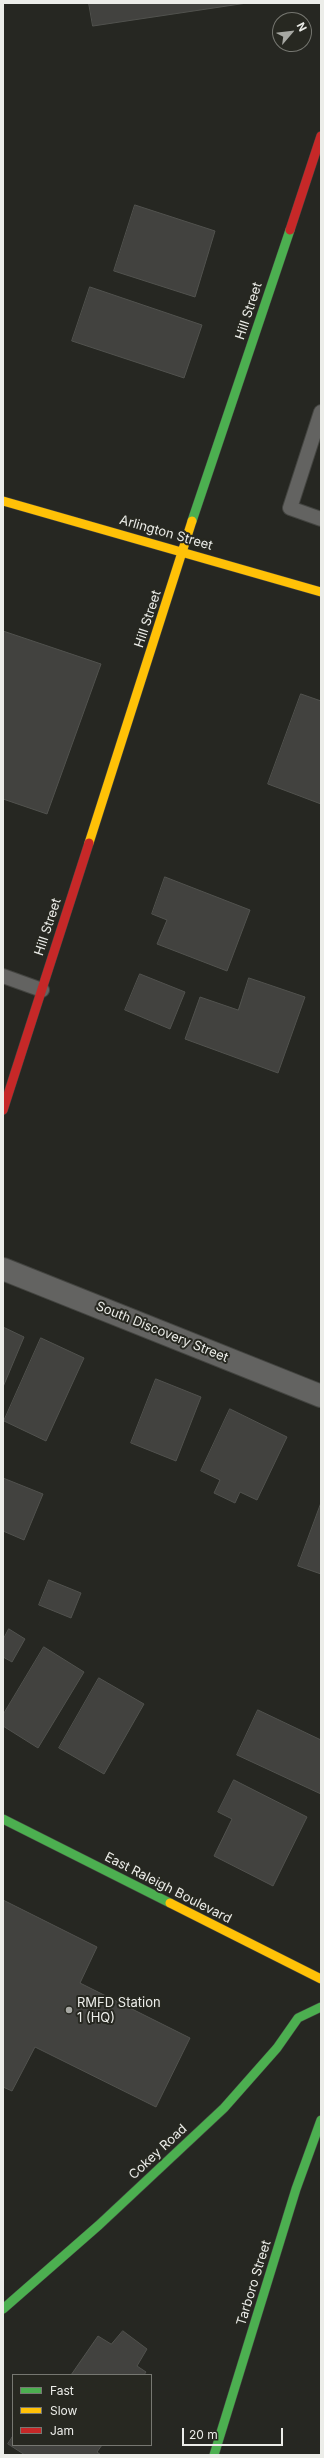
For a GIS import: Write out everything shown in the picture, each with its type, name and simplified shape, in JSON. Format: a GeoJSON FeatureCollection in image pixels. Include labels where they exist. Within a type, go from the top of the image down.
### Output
{"type":"FeatureCollection","features":[{"type":"Feature","properties":{"kind":"street","name":"Hill Street"},"geometry":{"type":"LineString","coordinates":[[3,1110],[182,552],[321,136]]}},
{"type":"Feature","properties":{"kind":"street","name":"Arlington Street"},"geometry":{"type":"LineString","coordinates":[[3,502],[321,592]]}},
{"type":"Feature","properties":{"kind":"street","name":"South Discovery Street"},"geometry":{"type":"LineString","coordinates":[[3,1269],[321,1396]]}},
{"type":"Feature","properties":{"kind":"street","name":"East Raleigh Boulevard"},"geometry":{"type":"LineString","coordinates":[[3,1819],[321,1979]]}},
{"type":"Feature","properties":{"kind":"street","name":"Cokey Road"},"geometry":{"type":"LineString","coordinates":[[3,2309],[99,2225],[224,2108],[277,2048],[298,2018],[321,2007]]}},
{"type":"Feature","properties":{"kind":"street","name":"Tarboro Street"},"geometry":{"type":"LineString","coordinates":[[214,2455],[296,2189],[321,2120]]}},
{"type":"Feature","properties":{"kind":"lane"},"geometry":{"type":"LineString","coordinates":[[321,412],[290,508],[321,519]]}},
{"type":"Feature","properties":{"kind":"lane"},"geometry":{"type":"LineString","coordinates":[[3,976],[42,990]]}},
{"type":"Feature","properties":{"kind":"building"},"geometry":{"type":"Polygon","coordinates":[[[89,3],[247,3],[93,26],[89,3]]]}},
{"type":"Feature","properties":{"kind":"building"},"geometry":{"type":"Polygon","coordinates":[[[135,205],[215,231],[195,297],[114,271],[135,205]]]}},
{"type":"Feature","properties":{"kind":"building"},"geometry":{"type":"Polygon","coordinates":[[[90,287],[202,325],[184,378],[72,341],[90,287]]]}},
{"type":"Feature","properties":{"kind":"building"},"geometry":{"type":"Polygon","coordinates":[[[3,631],[101,664],[47,814],[3,799],[3,631]]]}},
{"type":"Feature","properties":{"kind":"building"},"geometry":{"type":"Polygon","coordinates":[[[301,694],[321,701],[321,804],[268,784],[301,694]]]}},
{"type":"Feature","properties":{"kind":"building"},"geometry":{"type":"Polygon","coordinates":[[[165,877],[250,910],[227,971],[157,944],[167,920],[152,914],[165,877]]]}},
{"type":"Feature","properties":{"kind":"building"},"geometry":{"type":"Polygon","coordinates":[[[140,974],[185,992],[170,1029],[125,1010],[140,974]]]}},
{"type":"Feature","properties":{"kind":"building"},"geometry":{"type":"Polygon","coordinates":[[[249,978],[305,997],[278,1073],[185,1039],[200,997],[238,1010],[249,978]]]}},
{"type":"Feature","properties":{"kind":"building"},"geometry":{"type":"Polygon","coordinates":[[[3,1327],[24,1337],[3,1387],[3,1327]]]}},
{"type":"Feature","properties":{"kind":"building"},"geometry":{"type":"Polygon","coordinates":[[[41,1338],[84,1358],[46,1441],[4,1421],[41,1338]]]}},
{"type":"Feature","properties":{"kind":"building"},"geometry":{"type":"Polygon","coordinates":[[[156,1379],[201,1397],[176,1461],[131,1443],[156,1379]]]}},
{"type":"Feature","properties":{"kind":"building"},"geometry":{"type":"Polygon","coordinates":[[[230,1409],[287,1437],[257,1500],[240,1492],[235,1503],[214,1493],[220,1480],[201,1471],[230,1409]]]}},
{"type":"Feature","properties":{"kind":"building"},"geometry":{"type":"Polygon","coordinates":[[[3,1478],[43,1494],[24,1540],[3,1531],[3,1478]]]}},
{"type":"Feature","properties":{"kind":"building"},"geometry":{"type":"Polygon","coordinates":[[[321,1503],[321,1574],[298,1566],[321,1503]]]}},
{"type":"Feature","properties":{"kind":"building"},"geometry":{"type":"Polygon","coordinates":[[[49,1580],[81,1593],[71,1618],[39,1605],[49,1580]]]}},
{"type":"Feature","properties":{"kind":"building"},"geometry":{"type":"Polygon","coordinates":[[[9,1629],[25,1639],[12,1662],[3,1657],[3,1640],[9,1629]]]}},
{"type":"Feature","properties":{"kind":"building"},"geometry":{"type":"Polygon","coordinates":[[[44,1647],[84,1672],[38,1748],[3,1726],[3,1715],[44,1647]]]}},
{"type":"Feature","properties":{"kind":"building"},"geometry":{"type":"Polygon","coordinates":[[[99,1678],[144,1704],[104,1774],[59,1748],[99,1678]]]}},
{"type":"Feature","properties":{"kind":"building"},"geometry":{"type":"Polygon","coordinates":[[[258,1710],[321,1740],[321,1794],[237,1755],[258,1710]]]}},
{"type":"Feature","properties":{"kind":"building"},"geometry":{"type":"Polygon","coordinates":[[[234,1780],[307,1817],[273,1886],[214,1856],[232,1819],[218,1812],[234,1780]]]}},
{"type":"Feature","properties":{"kind":"building","name":"RMFD Station 1 (HQ)"},"geometry":{"type":"Polygon","coordinates":[[[3,1900],[97,1947],[80,1983],[190,2038],[156,2107],[35,2047],[12,2091],[3,2087],[3,1900]]]}},
{"type":"Feature","properties":{"kind":"building"},"geometry":{"type":"Polygon","coordinates":[[[123,2331],[147,2349],[137,2366],[146,2372],[145,2374],[72,2374],[98,2336],[111,2344],[123,2331]]]}},
{"type":"Feature","properties":{"kind":"building"},"geometry":{"type":"Polygon","coordinates":[[[12,2438],[12,2446],[101,2446],[97,2452],[101,2455],[25,2455],[8,2444],[12,2438]]]}},
{"type":"Feature","properties":{"kind":"traffic: fast"},"geometry":{"type":"LineString","coordinates":[[192,521],[290,230]]}},
{"type":"Feature","properties":{"kind":"traffic: fast"},"geometry":{"type":"LineString","coordinates":[[3,1819],[170,1903]]}},
{"type":"Feature","properties":{"kind":"traffic: fast"},"geometry":{"type":"LineString","coordinates":[[3,2309],[99,2225],[224,2108],[277,2048],[298,2018],[321,2007]]}},
{"type":"Feature","properties":{"kind":"traffic: fast"},"geometry":{"type":"LineString","coordinates":[[214,2455],[296,2189],[321,2120]]}},
{"type":"Feature","properties":{"kind":"traffic: slow"},"geometry":{"type":"LineString","coordinates":[[3,501],[321,592]]}},
{"type":"Feature","properties":{"kind":"traffic: slow"},"geometry":{"type":"LineString","coordinates":[[89,843],[192,521]]}},
{"type":"Feature","properties":{"kind":"traffic: slow"},"geometry":{"type":"LineString","coordinates":[[170,1903],[321,1979]]}},
{"type":"Feature","properties":{"kind":"traffic: jam"},"geometry":{"type":"LineString","coordinates":[[290,230],[321,136]]}},
{"type":"Feature","properties":{"kind":"traffic: jam"},"geometry":{"type":"LineString","coordinates":[[3,1110],[89,843]]}},
{"type":"Feature","properties":{"kind":"place","name":"RMFD Station 1 (HQ)"},"geometry":{"type":"Point","coordinates":[69,2010]}}]}
